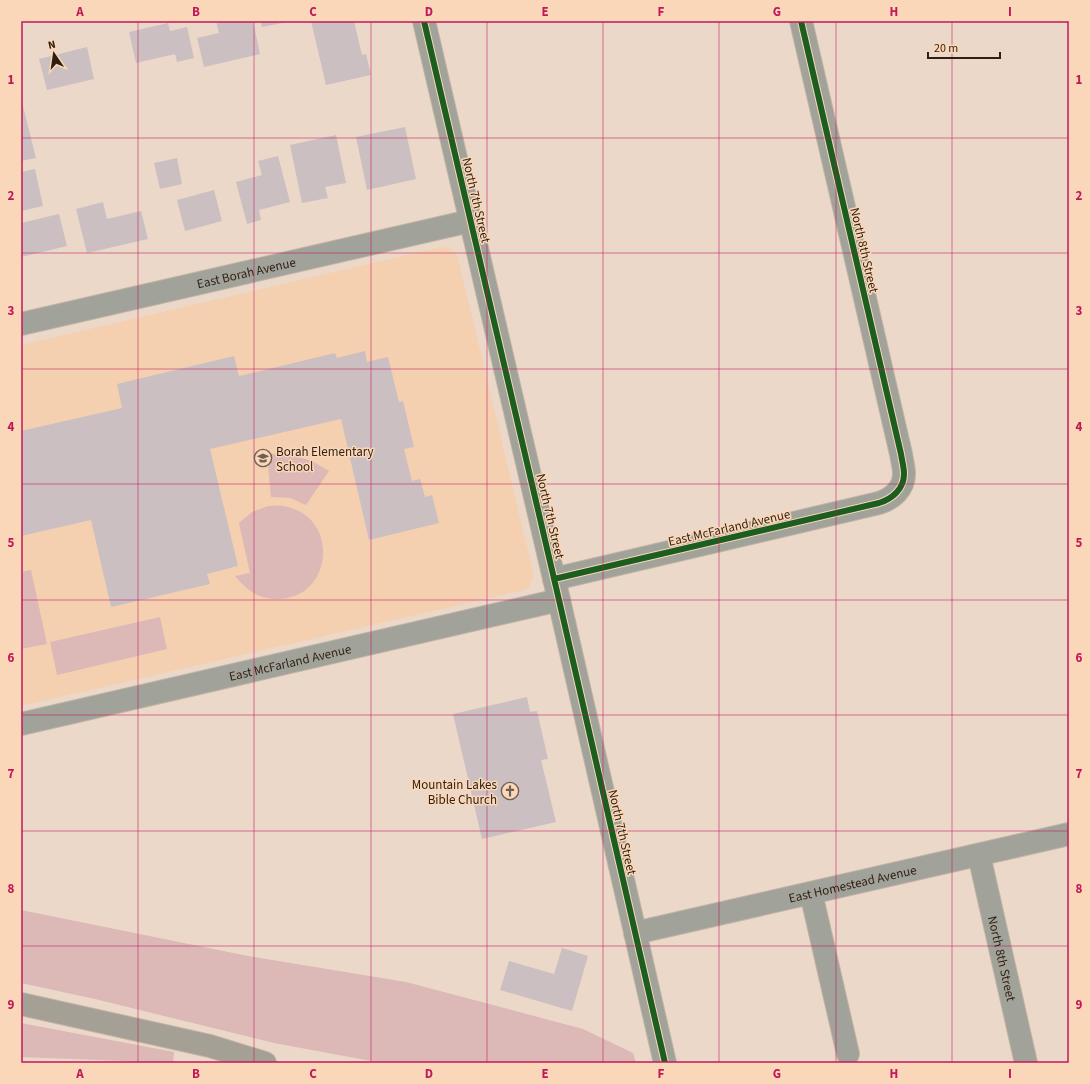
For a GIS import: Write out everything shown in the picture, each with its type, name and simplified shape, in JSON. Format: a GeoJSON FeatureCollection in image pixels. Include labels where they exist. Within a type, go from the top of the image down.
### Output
{"type":"FeatureCollection","features":[{"type":"Feature","properties":{"kind":"highway"},"geometry":{"type":"LineString","coordinates":[[21,1004],[210,1046],[265,1063]]}},
{"type":"Feature","properties":{"kind":"street","name":"North 7th Street"},"geometry":{"type":"LineString","coordinates":[[424,21],[557,589],[663,1054]]}},
{"type":"Feature","properties":{"kind":"street","name":"North 8th Street"},"geometry":{"type":"LineString","coordinates":[[801,21],[901,454],[904,474],[901,484]]}},
{"type":"Feature","properties":{"kind":"street","name":"East Borah Avenue"},"geometry":{"type":"LineString","coordinates":[[21,324],[470,221]]}},
{"type":"Feature","properties":{"kind":"street","name":"East McFarland Avenue"},"geometry":{"type":"LineString","coordinates":[[21,724],[557,589],[879,503],[889,500],[901,484]]}},
{"type":"Feature","properties":{"kind":"street","name":"East Homestead Avenue"},"geometry":{"type":"LineString","coordinates":[[635,933],[1069,834]]}},
{"type":"Feature","properties":{"kind":"street","name":"North 8th Street"},"geometry":{"type":"LineString","coordinates":[[979,855],[1026,1063]]}},
{"type":"Feature","properties":{"kind":"street"},"geometry":{"type":"LineString","coordinates":[[811,893],[848,1054]]}},
{"type":"Feature","properties":{"kind":"shaded area","name":"Borah Elementary School"},"geometry":{"type":"Polygon","coordinates":[[[447,247],[457,254],[533,572],[529,587],[524,590],[21,706],[21,345],[437,248],[447,247]]]}},
{"type":"Feature","properties":{"kind":"shaded area"},"geometry":{"type":"Polygon","coordinates":[[[267,454],[288,454],[312,461],[329,471],[306,505],[290,498],[271,497],[267,454]]]}},
{"type":"Feature","properties":{"kind":"shaded area"},"geometry":{"type":"Polygon","coordinates":[[[268,506],[283,506],[302,513],[315,524],[322,540],[323,556],[319,572],[310,586],[295,596],[270,599],[258,595],[244,586],[235,576],[250,573],[239,523],[252,512],[268,506]]]}},
{"type":"Feature","properties":{"kind":"shaded area"},"geometry":{"type":"Polygon","coordinates":[[[31,570],[47,644],[21,649],[21,572],[31,570]]]}},
{"type":"Feature","properties":{"kind":"shaded area"},"geometry":{"type":"Polygon","coordinates":[[[160,617],[167,649],[57,675],[50,642],[160,617]]]}},
{"type":"Feature","properties":{"kind":"shaded area"},"geometry":{"type":"Polygon","coordinates":[[[21,910],[248,956],[406,982],[583,1029],[633,1053],[636,1063],[382,1063],[274,1043],[95,999],[21,983],[21,910]]]}},
{"type":"Feature","properties":{"kind":"shaded area"},"geometry":{"type":"Polygon","coordinates":[[[21,1023],[174,1052],[173,1063],[21,1057],[21,1023]]]}},
{"type":"Feature","properties":{"kind":"building"},"geometry":{"type":"Polygon","coordinates":[[[216,21],[253,21],[260,54],[204,67],[197,38],[219,33],[216,21]]]}},
{"type":"Feature","properties":{"kind":"building"},"geometry":{"type":"Polygon","coordinates":[[[260,21],[287,21],[287,22],[262,27],[260,21]]]}},
{"type":"Feature","properties":{"kind":"building"},"geometry":{"type":"Polygon","coordinates":[[[311,21],[354,21],[362,55],[366,54],[371,75],[326,85],[311,21]]]}},
{"type":"Feature","properties":{"kind":"building"},"geometry":{"type":"Polygon","coordinates":[[[168,23],[170,31],[187,27],[194,58],[177,62],[175,54],[136,63],[129,32],[168,23]]]}},
{"type":"Feature","properties":{"kind":"building"},"geometry":{"type":"Polygon","coordinates":[[[87,47],[94,79],[47,90],[39,59],[87,47]]]}},
{"type":"Feature","properties":{"kind":"building"},"geometry":{"type":"Polygon","coordinates":[[[21,98],[36,158],[21,161],[21,98]]]}},
{"type":"Feature","properties":{"kind":"building"},"geometry":{"type":"Polygon","coordinates":[[[405,127],[416,179],[367,190],[356,137],[405,127]]]}},
{"type":"Feature","properties":{"kind":"building"},"geometry":{"type":"Polygon","coordinates":[[[336,135],[346,183],[325,187],[328,198],[302,203],[290,145],[336,135]]]}},
{"type":"Feature","properties":{"kind":"building"},"geometry":{"type":"Polygon","coordinates":[[[278,156],[290,202],[259,210],[261,220],[247,224],[236,182],[262,175],[258,161],[278,156]]]}},
{"type":"Feature","properties":{"kind":"building"},"geometry":{"type":"Polygon","coordinates":[[[177,158],[182,184],[160,189],[154,163],[177,158]]]}},
{"type":"Feature","properties":{"kind":"building"},"geometry":{"type":"Polygon","coordinates":[[[35,169],[43,206],[21,211],[21,172],[35,169]]]}},
{"type":"Feature","properties":{"kind":"building"},"geometry":{"type":"Polygon","coordinates":[[[214,190],[222,221],[185,231],[177,200],[214,190]]]}},
{"type":"Feature","properties":{"kind":"building"},"geometry":{"type":"Polygon","coordinates":[[[103,202],[107,219],[141,211],[148,239],[87,253],[76,209],[103,202]]]}},
{"type":"Feature","properties":{"kind":"building"},"geometry":{"type":"Polygon","coordinates":[[[59,214],[67,246],[21,257],[21,223],[59,214]]]}},
{"type":"Feature","properties":{"kind":"building"},"geometry":{"type":"Polygon","coordinates":[[[365,351],[367,362],[388,357],[399,402],[403,401],[414,447],[404,449],[412,481],[420,479],[425,497],[432,495],[439,523],[369,540],[341,419],[210,449],[238,566],[207,574],[210,584],[111,607],[91,520],[21,536],[21,431],[122,408],[117,384],[234,356],[239,376],[335,353],[337,358],[365,351]]]}},
{"type":"Feature","properties":{"kind":"building","name":"Mountain Lakes Bible Church"},"geometry":{"type":"Polygon","coordinates":[[[527,697],[530,712],[537,711],[548,759],[541,760],[556,822],[482,839],[453,714],[527,697]]]}},
{"type":"Feature","properties":{"kind":"building"},"geometry":{"type":"Polygon","coordinates":[[[562,948],[588,956],[572,1011],[500,990],[509,961],[554,974],[562,948]]]}},
{"type":"Feature","properties":{"kind":"cycle path"},"geometry":{"type":"LineString","coordinates":[[424,21],[665,1063]]}},
{"type":"Feature","properties":{"kind":"cycle path"},"geometry":{"type":"LineString","coordinates":[[554,579],[879,503],[893,496],[900,489],[904,474],[901,454],[801,21]]}},
{"type":"Feature","properties":{"kind":"place","name":"Borah Elementary School"},"geometry":{"type":"Point","coordinates":[263,458]}},
{"type":"Feature","properties":{"kind":"place","name":"Mountain Lakes Bible Church"},"geometry":{"type":"Point","coordinates":[510,791]}}]}
